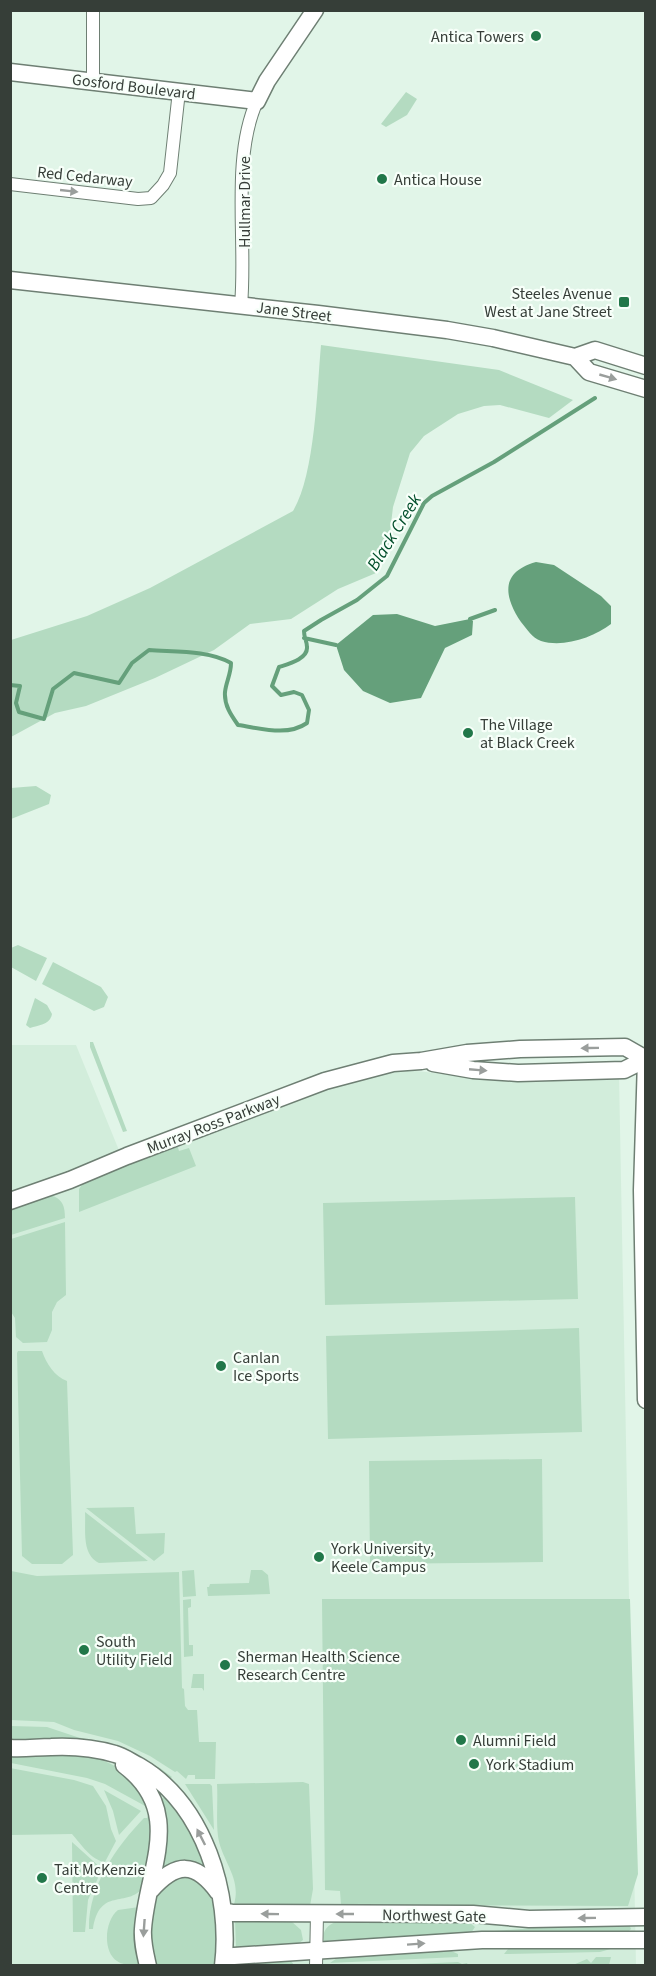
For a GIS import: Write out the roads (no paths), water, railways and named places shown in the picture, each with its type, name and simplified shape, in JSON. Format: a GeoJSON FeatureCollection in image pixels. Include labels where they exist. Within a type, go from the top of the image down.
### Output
{"type":"FeatureCollection","features":[{"type":"Feature","properties":{"kind":"street"},"geometry":{"type":"LineString","coordinates":[[93,10],[93,81]]}},
{"type":"Feature","properties":{"kind":"street","name":"Hullmar Drive"},"geometry":{"type":"LineString","coordinates":[[241,305],[244,275],[242,162],[249,123],[267,81],[315,10]]}},
{"type":"Feature","properties":{"kind":"street","name":"Gosford Boulevard"},"geometry":{"type":"LineString","coordinates":[[10,72],[257,102]]}},
{"type":"Feature","properties":{"kind":"street","name":"Red Cedarway"},"geometry":{"type":"LineString","coordinates":[[10,184],[138,199],[151,198],[163,185],[170,172],[179,91]]}},
{"type":"Feature","properties":{"kind":"street","name":"Jane Street"},"geometry":{"type":"LineString","coordinates":[[10,280],[447,330],[576,357],[595,350],[645,366]]}},
{"type":"Feature","properties":{"kind":"street","name":"Jane Street"},"geometry":{"type":"LineString","coordinates":[[576,357],[589,372],[645,388]]}},
{"type":"Feature","properties":{"kind":"street","name":"Murray Ross Parkway"},"geometry":{"type":"LineString","coordinates":[[10,1201],[325,1081],[393,1063],[489,1051],[625,1047],[645,1059]]}},
{"type":"Feature","properties":{"kind":"street"},"geometry":{"type":"LineString","coordinates":[[645,1059],[642,1190],[645,1400]]}},
{"type":"Feature","properties":{"kind":"street","name":"Murray Ross Parkway"},"geometry":{"type":"LineString","coordinates":[[421,1061],[473,1070],[518,1072],[624,1070],[645,1059]]}},
{"type":"Feature","properties":{"kind":"street"},"geometry":{"type":"LineString","coordinates":[[10,1748],[74,1747],[120,1755],[148,1772],[177,1799],[190,1817],[212,1862],[223,1911],[224,1963]]}},
{"type":"Feature","properties":{"kind":"street"},"geometry":{"type":"LineString","coordinates":[[100,1752],[128,1768],[141,1781],[154,1804],[159,1827],[159,1844],[143,1929],[143,1944],[148,1965]]}},
{"type":"Feature","properties":{"kind":"street"},"geometry":{"type":"LineString","coordinates":[[151,1890],[168,1873],[180,1869],[200,1873],[219,1893]]}},
{"type":"Feature","properties":{"kind":"street","name":"Northwest Gate"},"geometry":{"type":"LineString","coordinates":[[223,1911],[317,1914],[473,1914],[529,1919],[645,1917]]}},
{"type":"Feature","properties":{"kind":"street"},"geometry":{"type":"LineString","coordinates":[[316,1958],[317,1914]]}},
{"type":"Feature","properties":{"kind":"street","name":"Northwest Gate"},"geometry":{"type":"LineString","coordinates":[[224,1963],[234,1956],[316,1958],[482,1940],[645,1940]]}},
{"type":"Feature","properties":{"kind":"waterway","name":"Black Creek"},"geometry":{"type":"LineString","coordinates":[[10,685],[20,686],[16,703],[19,712],[44,719],[53,689],[74,673],[119,683],[132,663],[149,650],[202,654],[231,663],[225,697],[228,710],[238,725],[282,731],[299,727],[307,723],[309,710],[302,695],[294,692],[281,695],[272,686],[279,667],[304,655],[307,645],[304,631],[357,600],[387,576],[424,503],[432,496],[494,462],[595,398]]}},
{"type":"Feature","properties":{"kind":"waterway"},"geometry":{"type":"LineString","coordinates":[[470,619],[495,610]]}},
{"type":"Feature","properties":{"kind":"waterway"},"geometry":{"type":"LineString","coordinates":[[304,638],[336,645]]}},
{"type":"Feature","properties":{"kind":"place","name":"Antica Towers"},"geometry":{"type":"Point","coordinates":[536,36]}},
{"type":"Feature","properties":{"kind":"place","name":"Antica House"},"geometry":{"type":"Point","coordinates":[382,179]}},
{"type":"Feature","properties":{"kind":"place","name":"Steeles Avenue West at Jane Street"},"geometry":{"type":"Point","coordinates":[624,302]}},
{"type":"Feature","properties":{"kind":"place","name":"The Village at Black Creek"},"geometry":{"type":"Point","coordinates":[468,733]}},
{"type":"Feature","properties":{"kind":"place","name":"Canlan Ice Sports"},"geometry":{"type":"Point","coordinates":[221,1366]}},
{"type":"Feature","properties":{"kind":"place","name":"York University, Keele Campus"},"geometry":{"type":"Point","coordinates":[319,1557]}},
{"type":"Feature","properties":{"kind":"place","name":"South Utility Field"},"geometry":{"type":"Point","coordinates":[84,1650]}},
{"type":"Feature","properties":{"kind":"place","name":"Sherman Health Science Research Centre"},"geometry":{"type":"Point","coordinates":[225,1665]}},
{"type":"Feature","properties":{"kind":"place","name":"Alumni Field"},"geometry":{"type":"Point","coordinates":[461,1740]}},
{"type":"Feature","properties":{"kind":"place","name":"York Stadium"},"geometry":{"type":"Point","coordinates":[474,1764]}},
{"type":"Feature","properties":{"kind":"place","name":"Tait McKenzie Centre"},"geometry":{"type":"Point","coordinates":[42,1878]}}]}
